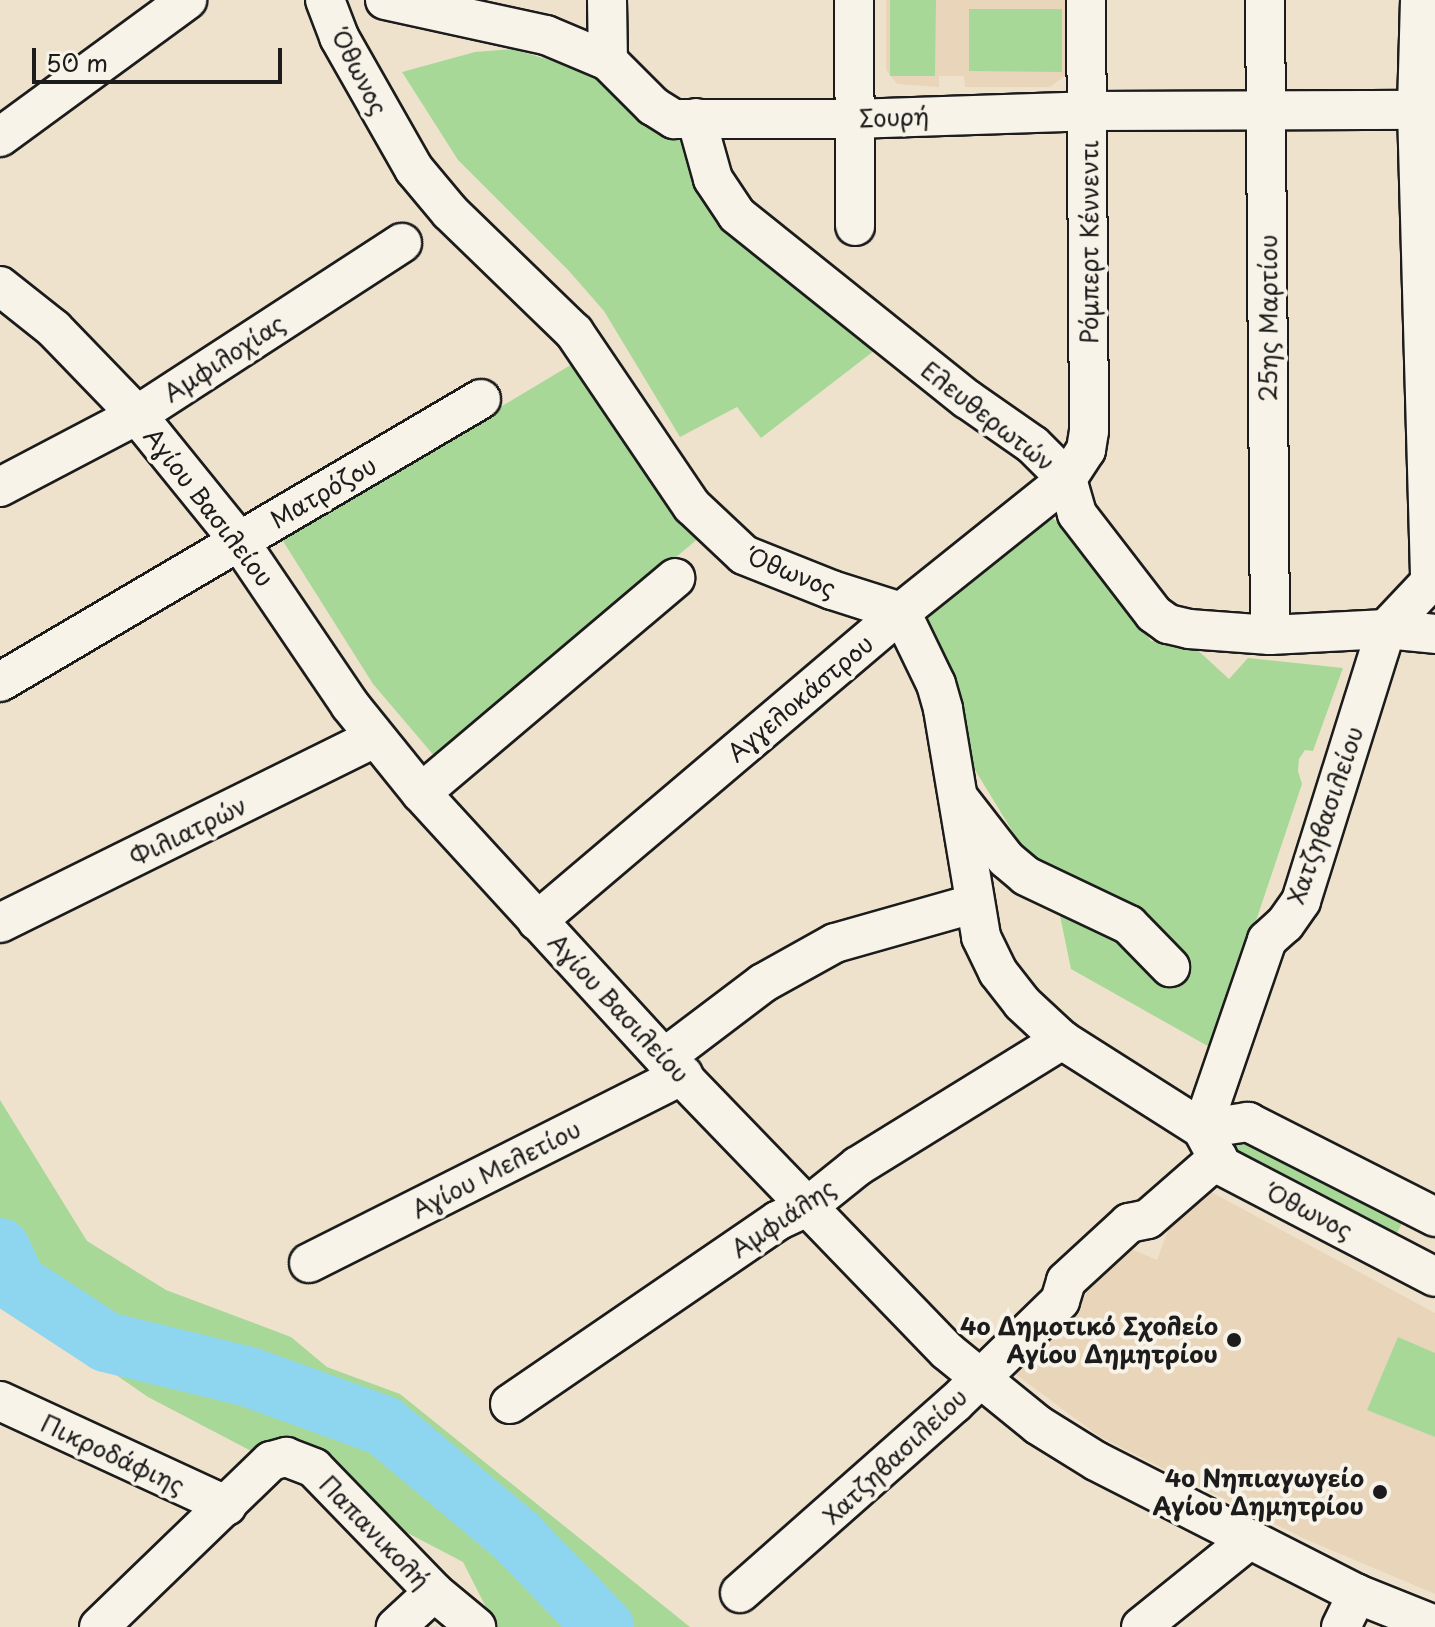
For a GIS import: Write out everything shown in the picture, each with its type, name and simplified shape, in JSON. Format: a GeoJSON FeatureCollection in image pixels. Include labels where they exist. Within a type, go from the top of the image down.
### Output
{"type":"FeatureCollection","features":[{"type":"Feature","properties":{"kind":"street"},"geometry":{"type":"LineString","coordinates":[[0,137],[187,0]]}},
{"type":"Feature","properties":{"kind":"street","name":"Όθωνος"},"geometry":{"type":"LineString","coordinates":[[325,0],[339,37],[414,169],[450,212],[574,332],[692,506],[744,555],[832,590],[901,612],[936,684],[981,937],[998,972],[1022,1003],[1062,1040],[1210,1143],[1222,1166],[1424,1271]]}},
{"type":"Feature","properties":{"kind":"street","name":"Σουρή"},"geometry":{"type":"LineString","coordinates":[[385,0],[546,35],[608,61],[653,106],[674,119],[853,119],[1088,111],[1426,110]]}},
{"type":"Feature","properties":{"kind":"street"},"geometry":{"type":"LineString","coordinates":[[607,0],[608,61]]}},
{"type":"Feature","properties":{"kind":"street"},"geometry":{"type":"LineString","coordinates":[[854,0],[855,226]]}},
{"type":"Feature","properties":{"kind":"street","name":"Ρόμπερτ Κέννεντι"},"geometry":{"type":"LineString","coordinates":[[1067,479],[1086,450],[1089,431],[1086,0]]}},
{"type":"Feature","properties":{"kind":"street","name":"25ης Μαρτίου"},"geometry":{"type":"LineString","coordinates":[[1265,0],[1270,635]]}},
{"type":"Feature","properties":{"kind":"street"},"geometry":{"type":"LineString","coordinates":[[1386,629],[1433,579],[1426,110],[1420,0]]}},
{"type":"Feature","properties":{"kind":"street","name":"Ελευθερωτών"},"geometry":{"type":"LineString","coordinates":[[696,118],[713,179],[737,215],[967,399],[1033,445],[1067,479],[1077,514],[1154,614],[1168,624],[1189,629],[1270,635],[1386,629],[1435,634]]}},
{"type":"Feature","properties":{"kind":"street","name":"Αμφιλοχίας"},"geometry":{"type":"LineString","coordinates":[[0,487],[137,415],[402,243]]}},
{"type":"Feature","properties":{"kind":"street","name":"Αγίου Βασιλείου"},"geometry":{"type":"LineString","coordinates":[[0,286],[54,329],[137,415],[239,541],[375,738],[421,793],[673,1067],[978,1379],[1067,1445],[1249,1540],[1349,1610],[1435,1625]]}},
{"type":"Feature","properties":{"kind":"street","name":"Ματρόζου"},"geometry":{"type":"LineString","coordinates":[[0,682],[481,399]]}},
{"type":"Feature","properties":{"kind":"street","name":"Αγγελοκάστρου"},"geometry":{"type":"LineString","coordinates":[[537,921],[901,612],[1067,479]]}},
{"type":"Feature","properties":{"kind":"street"},"geometry":{"type":"LineString","coordinates":[[421,793],[675,578]]}},
{"type":"Feature","properties":{"kind":"street","name":"Χατζηβασιλείου"},"geometry":{"type":"LineString","coordinates":[[740,1593],[848,1501],[978,1379],[1060,1301],[1066,1281],[1129,1223],[1148,1219],[1210,1143],[1267,940],[1285,924],[1301,901],[1386,629]]}},
{"type":"Feature","properties":{"kind":"street","name":"Φιλιατρών"},"geometry":{"type":"LineString","coordinates":[[0,923],[375,738]]}},
{"type":"Feature","properties":{"kind":"street"},"geometry":{"type":"LineString","coordinates":[[955,793],[1016,867],[1129,925],[1170,967]]}},
{"type":"Feature","properties":{"kind":"street","name":"Αγίου Μελετίου"},"geometry":{"type":"LineString","coordinates":[[309,1263],[673,1067],[763,983],[835,943],[973,904]]}},
{"type":"Feature","properties":{"kind":"street","name":"Αμφιάλης"},"geometry":{"type":"LineString","coordinates":[[510,1404],[777,1221],[807,1207],[858,1166],[1062,1040]]}},
{"type":"Feature","properties":{"kind":"street"},"geometry":{"type":"LineString","coordinates":[[1210,1143],[1248,1122],[1433,1211],[1424,1271]]}},
{"type":"Feature","properties":{"kind":"street","name":"Πικροδάφιης"},"geometry":{"type":"LineString","coordinates":[[0,1401],[227,1506]]}},
{"type":"Feature","properties":{"kind":"street","name":"Παπανικολή"},"geometry":{"type":"LineString","coordinates":[[227,1506],[271,1461],[286,1457],[314,1468],[434,1592],[396,1627]]}},
{"type":"Feature","properties":{"kind":"street"},"geometry":{"type":"LineString","coordinates":[[99,1627],[227,1506]]}},
{"type":"Feature","properties":{"kind":"street"},"geometry":{"type":"LineString","coordinates":[[1141,1627],[1249,1540]]}},
{"type":"Feature","properties":{"kind":"street"},"geometry":{"type":"LineString","coordinates":[[434,1592],[476,1627]]}},
{"type":"Feature","properties":{"kind":"shaded area"},"geometry":{"type":"Polygon","coordinates":[[[886,0],[1066,0],[1066,75],[1050,87],[965,87],[964,76],[939,76],[939,87],[897,84],[886,70],[886,0]]]}},
{"type":"Feature","properties":{"kind":"shaded area","name":"4ο Δημοτικό Σχολείο Αγίου Δημητρίου"},"geometry":{"type":"Polygon","coordinates":[[[1202,1187],[1435,1313],[1435,1594],[1305,1539],[1100,1437],[1006,1367],[1129,1248],[1157,1260],[1177,1206],[1202,1187]]]}},
{"type":"Feature","properties":{"kind":"green space"},"geometry":{"type":"Polygon","coordinates":[[[890,0],[936,0],[935,76],[890,76],[890,0]]]}},
{"type":"Feature","properties":{"kind":"green space"},"geometry":{"type":"Polygon","coordinates":[[[969,9],[1062,9],[1062,72],[969,71],[969,9]]]}},
{"type":"Feature","properties":{"kind":"green space"},"geometry":{"type":"Polygon","coordinates":[[[512,49],[567,65],[600,80],[616,99],[648,122],[691,143],[879,347],[761,438],[737,407],[680,437],[604,311],[569,271],[458,160],[402,72],[475,52],[512,49]]]}},
{"type":"Feature","properties":{"kind":"green space"},"geometry":{"type":"Polygon","coordinates":[[[574,363],[700,537],[436,758],[373,684],[281,538],[574,363]]]}},
{"type":"Feature","properties":{"kind":"green space"},"geometry":{"type":"Polygon","coordinates":[[[1052,518],[1072,532],[1151,641],[1190,643],[1229,679],[1248,658],[1343,668],[1313,751],[1305,750],[1299,759],[1298,771],[1302,784],[1213,1049],[1071,969],[1058,906],[958,742],[923,628],[925,616],[1039,520],[1052,518]]]}},
{"type":"Feature","properties":{"kind":"green space"},"geometry":{"type":"Polygon","coordinates":[[[0,1100],[87,1241],[166,1290],[291,1337],[327,1367],[400,1394],[690,1627],[496,1627],[463,1562],[148,1397],[0,1295],[0,1100]]]}},
{"type":"Feature","properties":{"kind":"green space"},"geometry":{"type":"Polygon","coordinates":[[[1246,1138],[1403,1221],[1396,1235],[1235,1152],[1236,1142],[1246,1138]]]}},
{"type":"Feature","properties":{"kind":"green space"},"geometry":{"type":"Polygon","coordinates":[[[1398,1337],[1435,1353],[1435,1437],[1367,1410],[1398,1337]]]}},
{"type":"Feature","properties":{"kind":"waterway"},"geometry":{"type":"LineString","coordinates":[[0,1248],[16,1283],[106,1342],[246,1376],[384,1426],[516,1536],[604,1627]]}},
{"type":"Feature","properties":{"kind":"place","name":"4ο Δημοτικό Σχολείο Αγίου Δημητρίου"},"geometry":{"type":"Point","coordinates":[1234,1340]}},
{"type":"Feature","properties":{"kind":"place","name":"4ο Νηπιαγωγείο Αγίου Δημητρίου"},"geometry":{"type":"Point","coordinates":[1380,1492]}}]}
